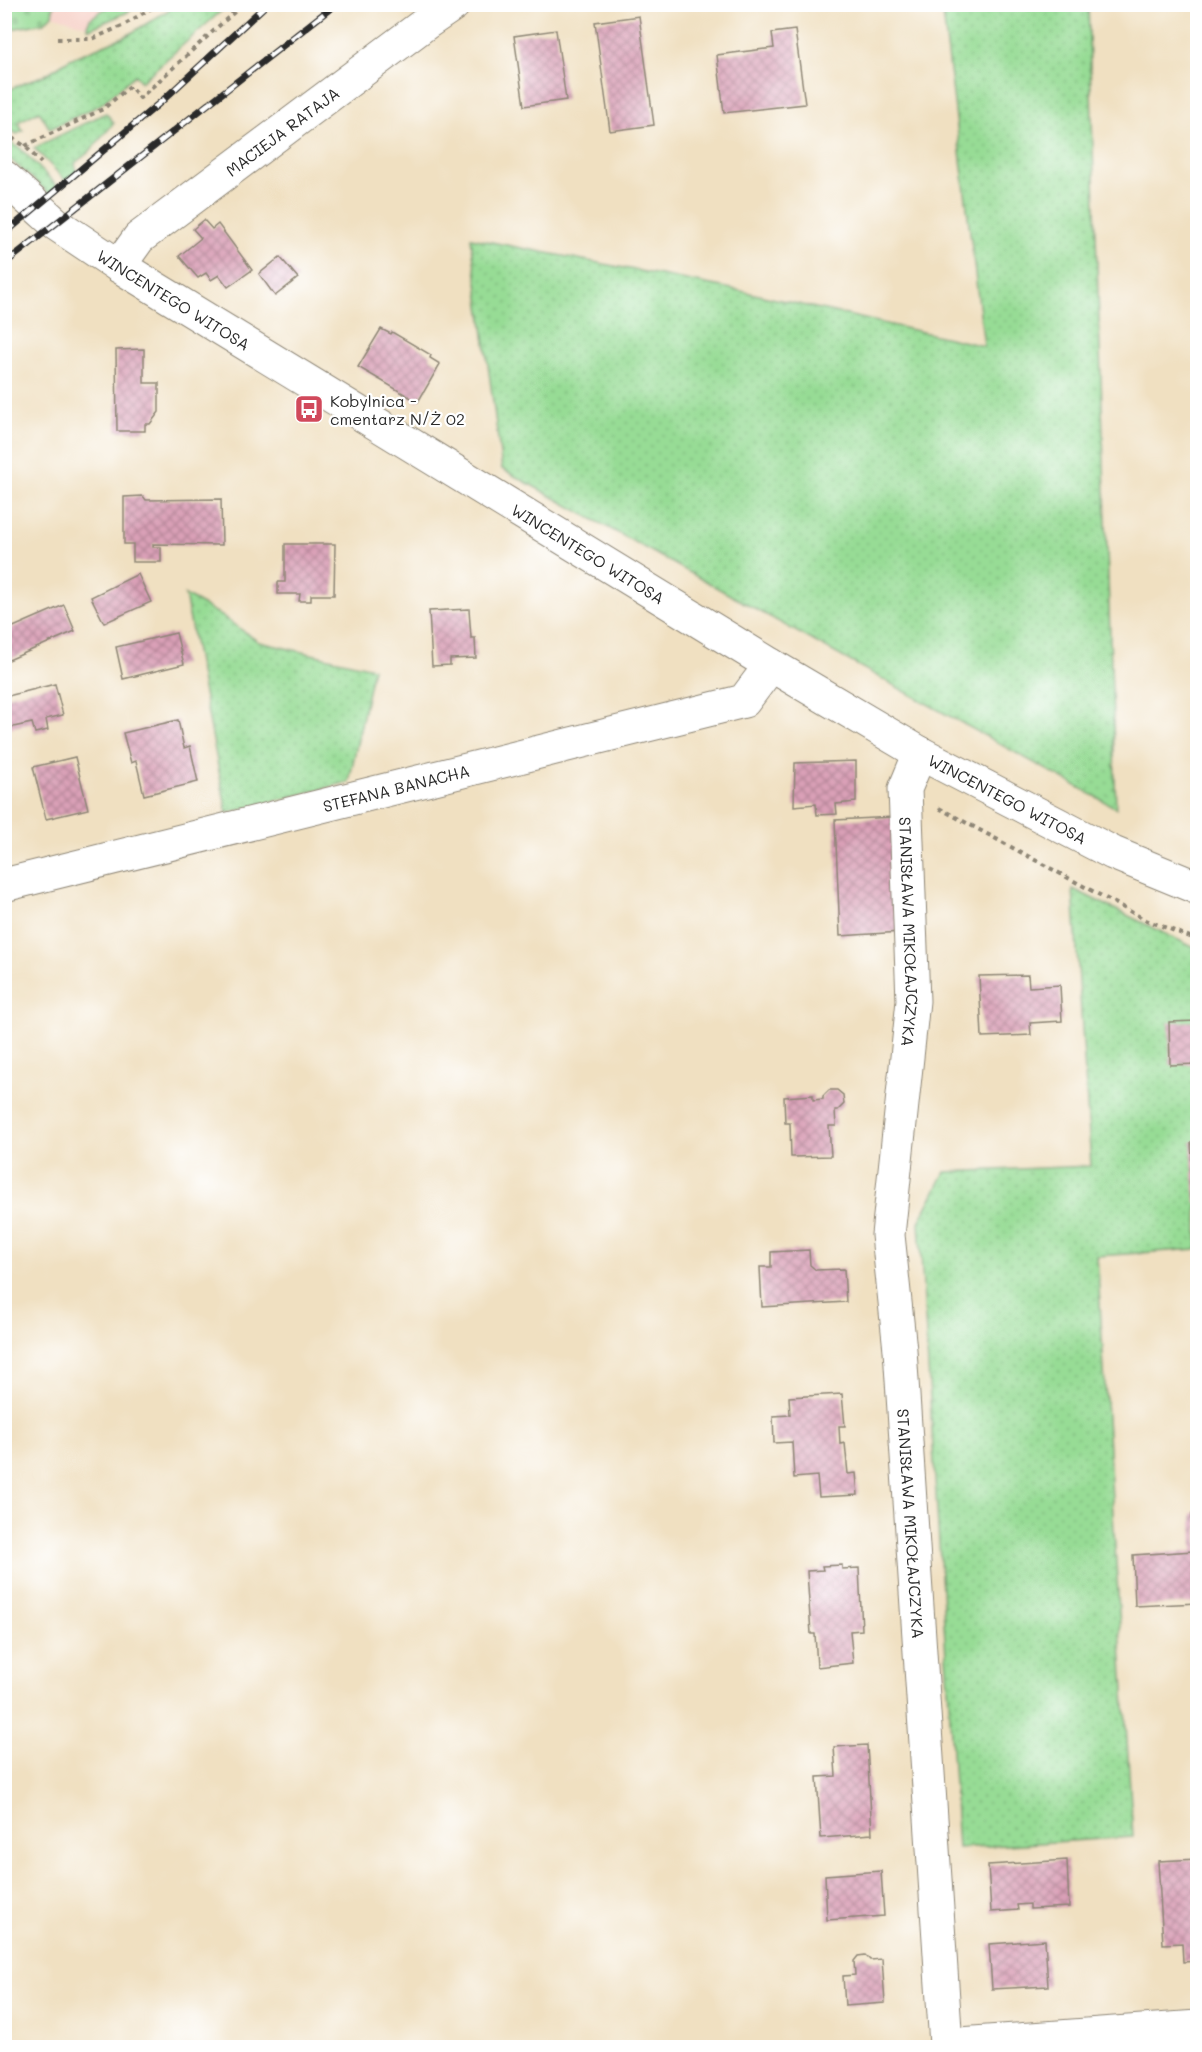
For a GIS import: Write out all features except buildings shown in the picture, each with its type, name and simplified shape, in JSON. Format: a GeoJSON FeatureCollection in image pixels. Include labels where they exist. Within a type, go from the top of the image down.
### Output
{"type":"FeatureCollection","features":[{"type":"Feature","properties":{"kind":"street","name":"MACIEJA RATAJA"},"geometry":{"type":"LineString","coordinates":[[119,266],[139,238],[454,4]]}},
{"type":"Feature","properties":{"kind":"street","name":"WINCENTEGO WITOSA"},"geometry":{"type":"LineString","coordinates":[[4,177],[56,224],[119,266],[771,665],[920,753],[1113,853],[1197,888]]}},
{"type":"Feature","properties":{"kind":"street","name":"STEFANA BANACHA"},"geometry":{"type":"LineString","coordinates":[[4,885],[744,701],[771,665]]}},
{"type":"Feature","properties":{"kind":"street","name":"STANISŁAWA MIKOŁAJCZYKA"},"geometry":{"type":"LineString","coordinates":[[920,753],[905,789],[913,1001],[888,1235],[900,1350],[946,2046],[1197,2027]]}},
{"type":"Feature","properties":{"kind":"path"},"geometry":{"type":"LineString","coordinates":[[57,39],[92,39],[122,26],[158,4]]}},
{"type":"Feature","properties":{"kind":"path"},"geometry":{"type":"LineString","coordinates":[[25,146],[103,110],[130,86],[140,98],[243,4]]}},
{"type":"Feature","properties":{"kind":"shaded area"},"geometry":{"type":"Polygon","coordinates":[[[54,5],[110,5],[90,19],[87,26],[52,15],[54,5]]]}},
{"type":"Feature","properties":{"kind":"green space"},"geometry":{"type":"Polygon","coordinates":[[[5,4],[54,5],[52,15],[44,23],[5,30],[5,4]]]}},
{"type":"Feature","properties":{"kind":"green space"},"geometry":{"type":"Polygon","coordinates":[[[110,5],[140,5],[89,29],[87,26],[90,19],[110,5]]]}},
{"type":"Feature","properties":{"kind":"green space"},"geometry":{"type":"Polygon","coordinates":[[[177,5],[228,5],[141,82],[135,75],[100,105],[50,129],[39,111],[18,122],[23,131],[17,134],[5,127],[5,91],[47,74],[70,59],[128,35],[177,5]]]}},
{"type":"Feature","properties":{"kind":"green space"},"geometry":{"type":"Polygon","coordinates":[[[942,5],[1088,5],[1116,808],[502,469],[471,238],[732,289],[984,346],[942,5]]]}},
{"type":"Feature","properties":{"kind":"green space"},"geometry":{"type":"Polygon","coordinates":[[[106,113],[114,123],[89,152],[75,163],[76,172],[66,181],[34,148],[106,113]]]}},
{"type":"Feature","properties":{"kind":"green space"},"geometry":{"type":"Polygon","coordinates":[[[4,139],[20,148],[58,187],[50,194],[5,155],[4,139]]]}},
{"type":"Feature","properties":{"kind":"green space"},"geometry":{"type":"Polygon","coordinates":[[[185,595],[217,613],[259,642],[373,668],[349,782],[227,813],[185,595]]]}},
{"type":"Feature","properties":{"kind":"green space"},"geometry":{"type":"Polygon","coordinates":[[[1073,889],[1197,949],[1197,1249],[1097,1256],[1133,1837],[958,1848],[919,1222],[945,1172],[1091,1166],[1073,889]]]}},
{"type":"Feature","properties":{"kind":"railway"},"geometry":{"type":"LineString","coordinates":[[4,234],[162,101],[267,4]]}},
{"type":"Feature","properties":{"kind":"railway"},"geometry":{"type":"LineString","coordinates":[[4,264],[336,4]]}},
{"type":"Feature","properties":{"kind":"place","name":"Kobylnica - cmentarz N/Ż 02"},"geometry":{"type":"Point","coordinates":[309,409]}}]}
